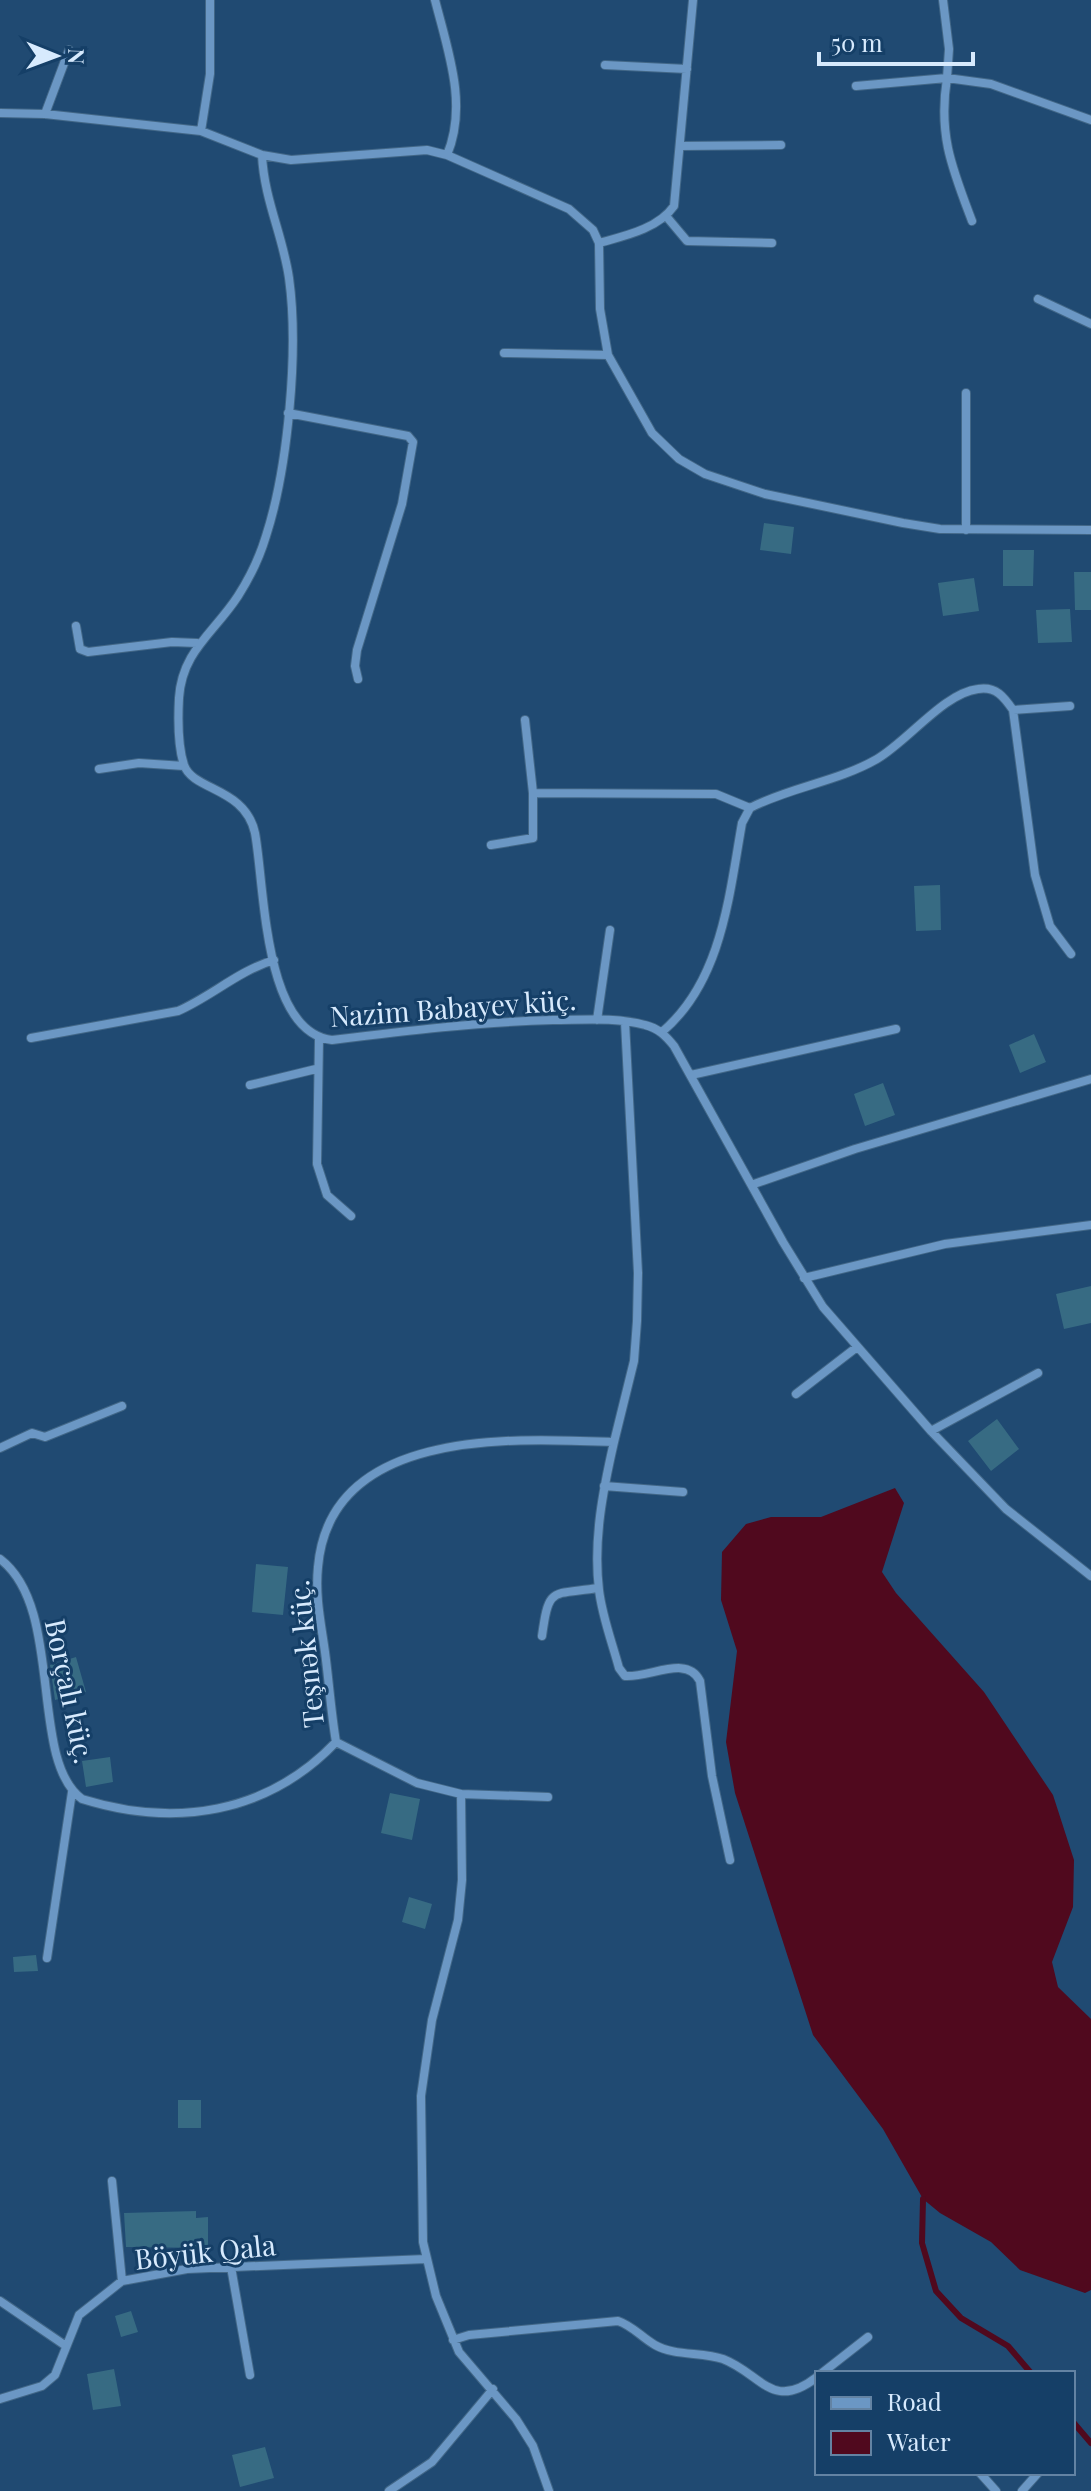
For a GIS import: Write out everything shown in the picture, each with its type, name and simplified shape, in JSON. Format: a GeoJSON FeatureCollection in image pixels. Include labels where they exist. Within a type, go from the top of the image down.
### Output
{"type":"FeatureCollection","features":[{"type":"Feature","properties":{"kind":"street"},"geometry":{"type":"LineString","coordinates":[[201,131],[210,74],[210,0]]}},
{"type":"Feature","properties":{"kind":"street"},"geometry":{"type":"LineString","coordinates":[[435,0],[457,102],[455,136],[447,155]]}},
{"type":"Feature","properties":{"kind":"street"},"geometry":{"type":"LineString","coordinates":[[599,243],[666,216],[674,206],[693,0]]}},
{"type":"Feature","properties":{"kind":"street"},"geometry":{"type":"LineString","coordinates":[[943,0],[949,49],[942,127],[949,162],[972,221]]}},
{"type":"Feature","properties":{"kind":"street"},"geometry":{"type":"LineString","coordinates":[[45,114],[69,50]]}},
{"type":"Feature","properties":{"kind":"street"},"geometry":{"type":"LineString","coordinates":[[605,65],[687,69]]}},
{"type":"Feature","properties":{"kind":"street"},"geometry":{"type":"LineString","coordinates":[[856,86],[947,78],[991,84],[1091,120]]}},
{"type":"Feature","properties":{"kind":"street"},"geometry":{"type":"LineString","coordinates":[[0,113],[45,114],[201,131],[262,155],[327,160],[427,150],[447,155],[585,219],[599,243],[600,309],[608,355],[652,433],[679,459],[705,474],[807,505],[940,529],[1091,530]]}},
{"type":"Feature","properties":{"kind":"street"},"geometry":{"type":"LineString","coordinates":[[680,146],[781,145]]}},
{"type":"Feature","properties":{"kind":"street"},"geometry":{"type":"LineString","coordinates":[[99,769],[139,763],[184,766],[179,700],[184,668],[197,643],[239,596],[265,540],[288,413],[290,288],[284,255],[269,208],[262,155]]}},
{"type":"Feature","properties":{"kind":"street"},"geometry":{"type":"LineString","coordinates":[[666,216],[687,241],[772,243]]}},
{"type":"Feature","properties":{"kind":"street"},"geometry":{"type":"LineString","coordinates":[[1038,299],[1091,324]]}},
{"type":"Feature","properties":{"kind":"street"},"geometry":{"type":"LineString","coordinates":[[504,353],[608,355]]}},
{"type":"Feature","properties":{"kind":"street"},"geometry":{"type":"LineString","coordinates":[[966,393],[966,530]]}},
{"type":"Feature","properties":{"kind":"street"},"geometry":{"type":"LineString","coordinates":[[288,413],[408,436],[413,442],[402,504],[357,650],[355,666],[358,679]]}},
{"type":"Feature","properties":{"kind":"street"},"geometry":{"type":"LineString","coordinates":[[76,626],[80,649],[88,652],[183,641],[197,643]]}},
{"type":"Feature","properties":{"kind":"street"},"geometry":{"type":"LineString","coordinates":[[533,793],[716,794],[750,808],[824,783],[879,758],[966,692],[993,689],[1003,696],[1013,710],[1035,875],[1050,926],[1071,954]]}},
{"type":"Feature","properties":{"kind":"street"},"geometry":{"type":"LineString","coordinates":[[1013,710],[1070,706]]}},
{"type":"Feature","properties":{"kind":"street"},"geometry":{"type":"LineString","coordinates":[[491,845],[533,838],[533,793],[525,720]]}},
{"type":"Feature","properties":{"kind":"street","name":"Nazim Babayev küç."},"geometry":{"type":"LineString","coordinates":[[184,766],[194,777],[227,793],[239,803],[254,829],[274,960],[288,1010],[302,1028],[319,1039],[520,1021],[625,1022],[646,1025],[662,1032]]}},
{"type":"Feature","properties":{"kind":"street"},"geometry":{"type":"LineString","coordinates":[[750,808],[742,823],[715,949],[693,1000],[662,1032],[691,1075],[754,1184],[804,1278],[857,1347],[1006,1509],[1091,1576]]}},
{"type":"Feature","properties":{"kind":"street"},"geometry":{"type":"LineString","coordinates":[[597,1020],[610,930]]}},
{"type":"Feature","properties":{"kind":"street"},"geometry":{"type":"LineString","coordinates":[[31,1038],[178,1011],[200,1002],[234,977],[274,960]]}},
{"type":"Feature","properties":{"kind":"street"},"geometry":{"type":"LineString","coordinates":[[625,1022],[638,1305],[634,1361],[604,1486],[597,1559],[598,1588],[619,1668],[625,1676],[687,1666],[695,1671],[700,1681],[712,1776],[730,1860]]}},
{"type":"Feature","properties":{"kind":"street"},"geometry":{"type":"LineString","coordinates":[[691,1075],[896,1029]]}},
{"type":"Feature","properties":{"kind":"street"},"geometry":{"type":"LineString","coordinates":[[319,1039],[316,1069],[319,1172],[327,1195],[351,1216]]}},
{"type":"Feature","properties":{"kind":"street"},"geometry":{"type":"LineString","coordinates":[[250,1085],[316,1069]]}},
{"type":"Feature","properties":{"kind":"street"},"geometry":{"type":"LineString","coordinates":[[754,1184],[855,1149],[1091,1079]]}},
{"type":"Feature","properties":{"kind":"street"},"geometry":{"type":"LineString","coordinates":[[804,1278],[945,1244],[1091,1225]]}},
{"type":"Feature","properties":{"kind":"street"},"geometry":{"type":"LineString","coordinates":[[796,1394],[857,1347]]}},
{"type":"Feature","properties":{"kind":"street"},"geometry":{"type":"LineString","coordinates":[[931,1431],[1038,1373]]}},
{"type":"Feature","properties":{"kind":"street"},"geometry":{"type":"LineString","coordinates":[[0,1448],[32,1433],[45,1437],[122,1406]]}},
{"type":"Feature","properties":{"kind":"street","name":"Teşnək küç."},"geometry":{"type":"LineString","coordinates":[[548,1797],[461,1794],[417,1783],[336,1742],[316,1594],[318,1564],[339,1502],[378,1471],[430,1450],[548,1439],[614,1442]]}},
{"type":"Feature","properties":{"kind":"street"},"geometry":{"type":"LineString","coordinates":[[604,1486],[683,1492]]}},
{"type":"Feature","properties":{"kind":"street","name":"Borçalı küç."},"geometry":{"type":"LineString","coordinates":[[0,1559],[15,1573],[35,1618],[57,1755],[72,1792],[97,1803],[164,1814],[216,1810],[310,1770],[336,1742]]}},
{"type":"Feature","properties":{"kind":"street"},"geometry":{"type":"LineString","coordinates":[[542,1636],[547,1601],[552,1595],[598,1588]]}},
{"type":"Feature","properties":{"kind":"street"},"geometry":{"type":"LineString","coordinates":[[47,1958],[72,1792]]}},
{"type":"Feature","properties":{"kind":"street"},"geometry":{"type":"LineString","coordinates":[[461,1794],[462,1880],[458,1920],[432,2020],[421,2096],[420,2218],[426,2259],[453,2340],[466,2363],[493,2389],[533,2446],[549,2491]]}},
{"type":"Feature","properties":{"kind":"street"},"geometry":{"type":"LineString","coordinates":[[112,2181],[122,2281]]}},
{"type":"Feature","properties":{"kind":"street","name":"Böyük Qala"},"geometry":{"type":"LineString","coordinates":[[0,2399],[42,2386],[55,2375],[79,2315],[122,2281],[174,2271],[426,2259]]}},
{"type":"Feature","properties":{"kind":"street"},"geometry":{"type":"LineString","coordinates":[[231,2267],[250,2375]]}},
{"type":"Feature","properties":{"kind":"street"},"geometry":{"type":"LineString","coordinates":[[0,2301],[66,2346]]}},
{"type":"Feature","properties":{"kind":"street"},"geometry":{"type":"LineString","coordinates":[[453,2340],[469,2335],[618,2321],[631,2326],[656,2346],[722,2359],[770,2390],[788,2392],[815,2377]]}},
{"type":"Feature","properties":{"kind":"street"},"geometry":{"type":"LineString","coordinates":[[824,2371],[868,2337]]}},
{"type":"Feature","properties":{"kind":"street"},"geometry":{"type":"LineString","coordinates":[[389,2491],[432,2462],[493,2389]]}},
{"type":"Feature","properties":{"kind":"street"},"geometry":{"type":"LineString","coordinates":[[982,2475],[996,2491]]}},
{"type":"Feature","properties":{"kind":"street"},"geometry":{"type":"LineString","coordinates":[[1022,2491],[1036,2475]]}},
{"type":"Feature","properties":{"kind":"water"},"geometry":{"type":"Polygon","coordinates":[[[895,1488],[904,1503],[882,1572],[896,1593],[984,1692],[1053,1795],[1074,1860],[1073,1907],[1052,1962],[1058,1987],[1091,2019],[1091,2290],[1085,2293],[1020,2270],[991,2242],[940,2213],[923,2199],[883,2129],[813,2035],[735,1793],[726,1742],[737,1651],[721,1600],[722,1552],[746,1524],[771,1517],[821,1517],[895,1488]]]}},
{"type":"Feature","properties":{"kind":"building"},"geometry":{"type":"Polygon","coordinates":[[[764,523],[794,527],[791,554],[760,550],[764,523]]]}},
{"type":"Feature","properties":{"kind":"building"},"geometry":{"type":"Polygon","coordinates":[[[1003,550],[1034,550],[1033,586],[1003,586],[1003,550]]]}},
{"type":"Feature","properties":{"kind":"building"},"geometry":{"type":"Polygon","coordinates":[[[1074,572],[1091,572],[1091,610],[1075,610],[1074,572]]]}},
{"type":"Feature","properties":{"kind":"building"},"geometry":{"type":"Polygon","coordinates":[[[974,578],[979,611],[943,616],[938,583],[974,578]]]}},
{"type":"Feature","properties":{"kind":"building"},"geometry":{"type":"Polygon","coordinates":[[[1070,609],[1072,642],[1038,643],[1036,610],[1070,609]]]}},
{"type":"Feature","properties":{"kind":"building"},"geometry":{"type":"Polygon","coordinates":[[[940,885],[941,930],[916,931],[914,886],[940,885]]]}},
{"type":"Feature","properties":{"kind":"building"},"geometry":{"type":"Polygon","coordinates":[[[1034,1034],[1046,1062],[1020,1073],[1009,1045],[1034,1034]]]}},
{"type":"Feature","properties":{"kind":"building"},"geometry":{"type":"Polygon","coordinates":[[[883,1083],[895,1115],[865,1126],[854,1094],[883,1083]]]}},
{"type":"Feature","properties":{"kind":"building"},"geometry":{"type":"Polygon","coordinates":[[[1091,1286],[1091,1323],[1064,1329],[1056,1294],[1091,1286]]]}},
{"type":"Feature","properties":{"kind":"building"},"geometry":{"type":"Polygon","coordinates":[[[997,1419],[1019,1449],[991,1471],[968,1441],[997,1419]]]}},
{"type":"Feature","properties":{"kind":"building"},"geometry":{"type":"Polygon","coordinates":[[[256,1564],[288,1567],[283,1615],[252,1612],[256,1564]]]}},
{"type":"Feature","properties":{"kind":"building"},"geometry":{"type":"Polygon","coordinates":[[[76,1657],[86,1692],[55,1700],[50,1665],[76,1657]]]}},
{"type":"Feature","properties":{"kind":"building"},"geometry":{"type":"Polygon","coordinates":[[[110,1757],[113,1782],[86,1787],[82,1761],[110,1757]]]}},
{"type":"Feature","properties":{"kind":"building"},"geometry":{"type":"Polygon","coordinates":[[[390,1793],[420,1799],[412,1840],[381,1833],[390,1793]]]}},
{"type":"Feature","properties":{"kind":"building"},"geometry":{"type":"Polygon","coordinates":[[[409,1897],[432,1904],[425,1929],[402,1922],[409,1897]]]}},
{"type":"Feature","properties":{"kind":"building"},"geometry":{"type":"Polygon","coordinates":[[[36,1955],[38,1971],[14,1972],[13,1957],[36,1955]]]}},
{"type":"Feature","properties":{"kind":"building"},"geometry":{"type":"Polygon","coordinates":[[[178,2100],[201,2100],[201,2128],[178,2128],[178,2100]]]}},
{"type":"Feature","properties":{"kind":"building"},"geometry":{"type":"Polygon","coordinates":[[[196,2211],[196,2218],[208,2217],[208,2248],[126,2247],[124,2213],[196,2211]]]}},
{"type":"Feature","properties":{"kind":"building"},"geometry":{"type":"Polygon","coordinates":[[[131,2311],[138,2332],[121,2337],[115,2316],[131,2311]]]}},
{"type":"Feature","properties":{"kind":"building"},"geometry":{"type":"Polygon","coordinates":[[[114,2369],[121,2406],[93,2410],[87,2374],[114,2369]]]}},
{"type":"Feature","properties":{"kind":"building"},"geometry":{"type":"Polygon","coordinates":[[[265,2447],[274,2478],[240,2487],[232,2455],[265,2447]]]}},
{"type":"Feature","properties":{"kind":"waterway"},"geometry":{"type":"LineString","coordinates":[[923,2199],[922,2243],[936,2291],[961,2318],[1008,2346],[1029,2371]]}},
{"type":"Feature","properties":{"kind":"waterway"},"geometry":{"type":"LineString","coordinates":[[1075,2424],[1091,2443]]}}]}
